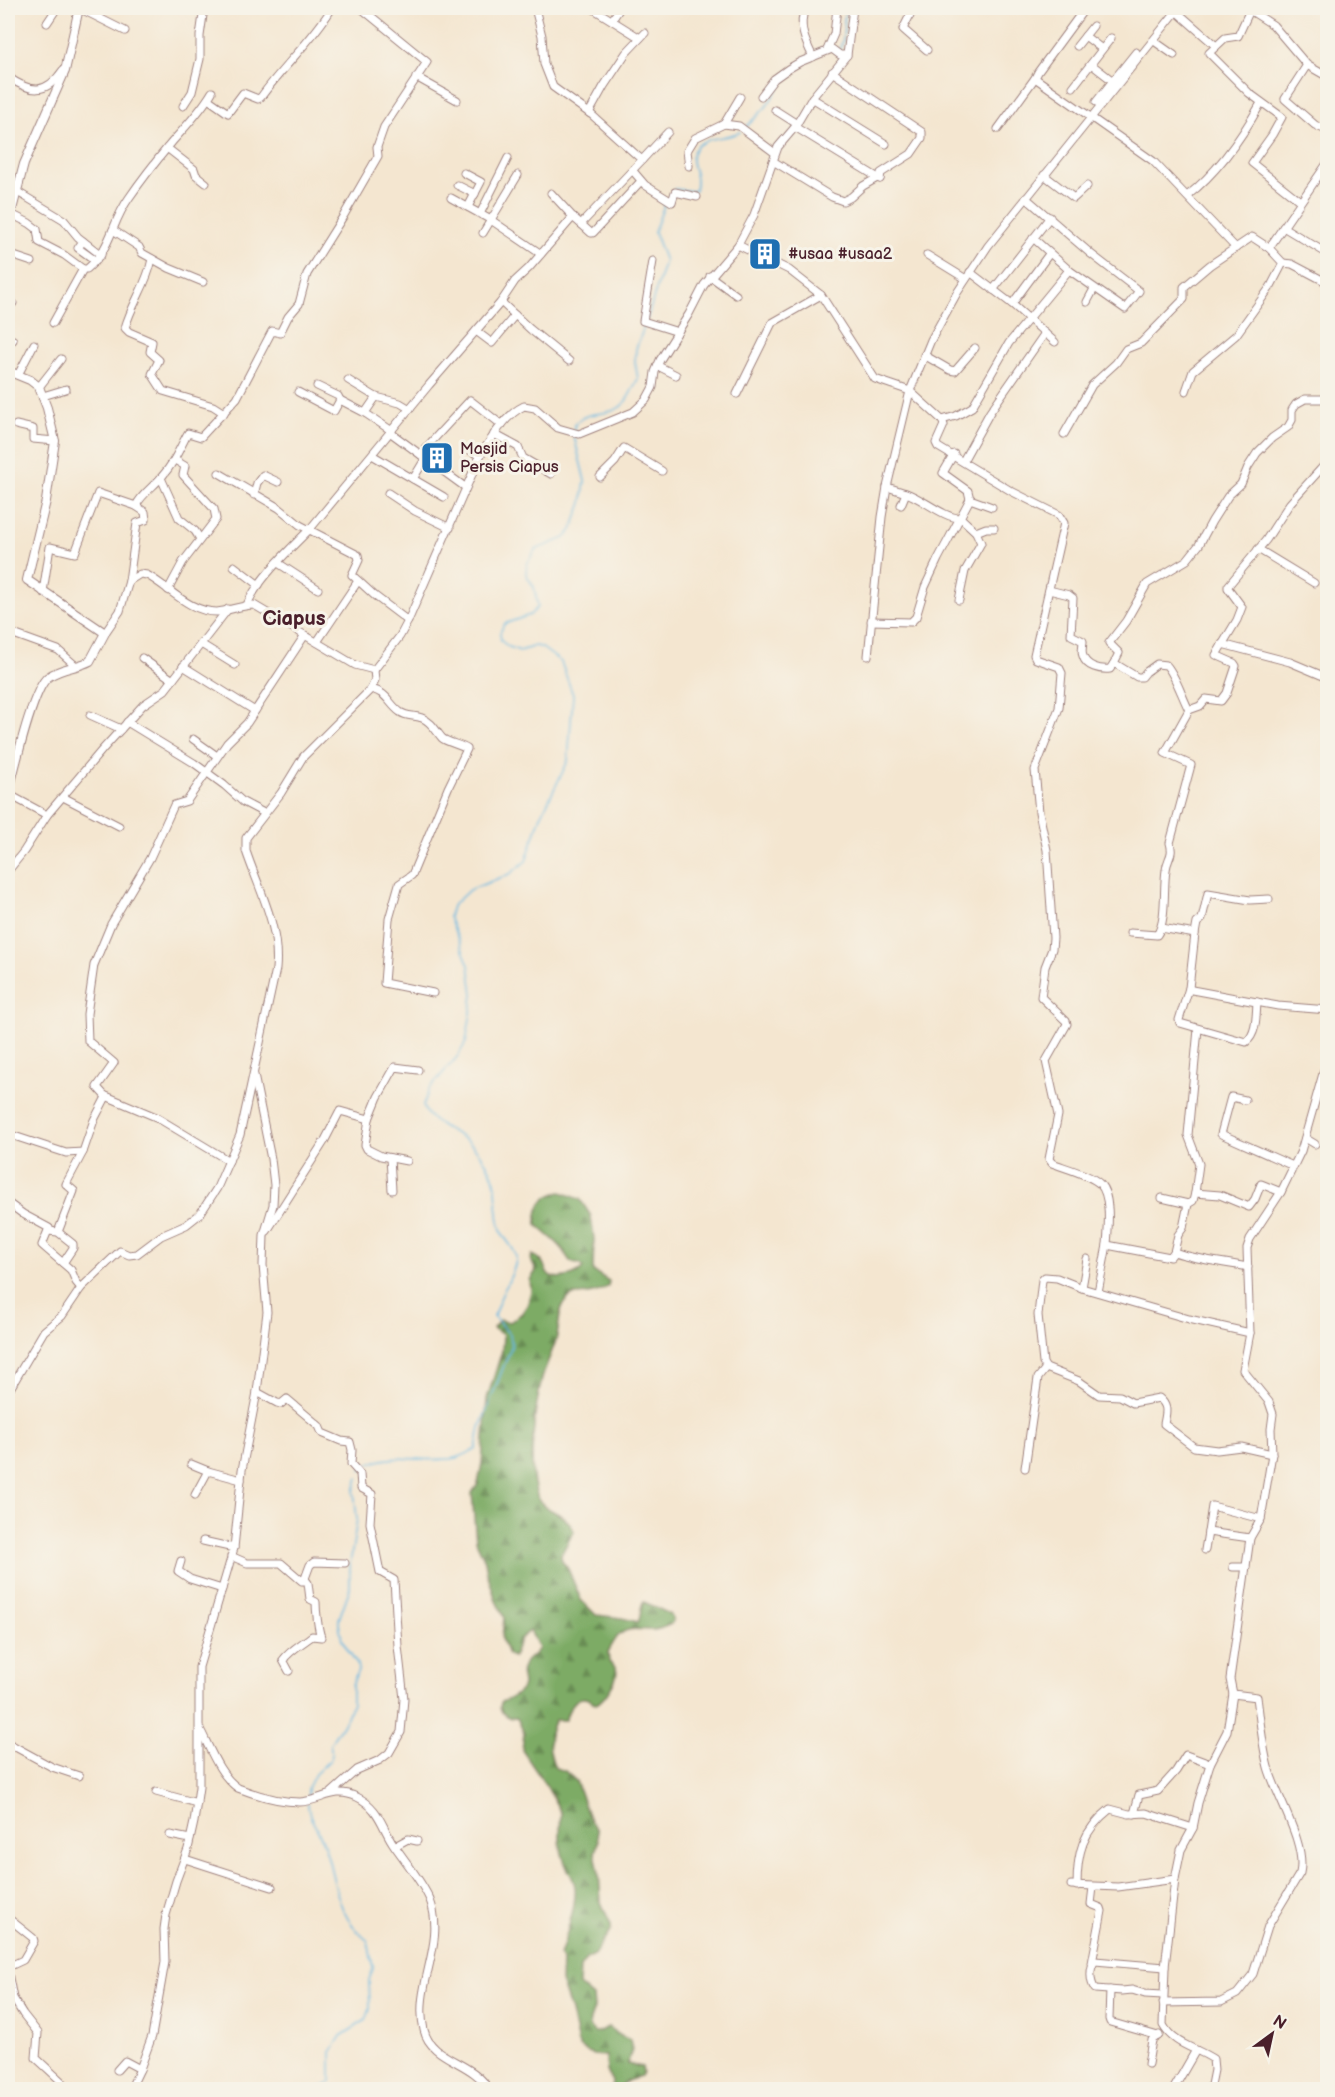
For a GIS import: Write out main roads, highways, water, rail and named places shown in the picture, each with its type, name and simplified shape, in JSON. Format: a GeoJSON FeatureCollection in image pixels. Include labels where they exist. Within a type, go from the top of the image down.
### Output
{"type":"FeatureCollection","features":[{"type":"Feature","properties":{"kind":"waterway"},"geometry":{"type":"LineString","coordinates":[[839,51],[843,41],[845,8]]}},
{"type":"Feature","properties":{"kind":"waterway"},"geometry":{"type":"LineString","coordinates":[[746,127],[766,107],[789,72]]}},
{"type":"Feature","properties":{"kind":"waterway"},"geometry":{"type":"LineString","coordinates":[[674,189],[695,190],[696,180],[692,157],[698,145],[711,139],[740,132]]}},
{"type":"Feature","properties":{"kind":"waterway"},"geometry":{"type":"LineString","coordinates":[[647,319],[665,261],[654,232],[665,203]]}},
{"type":"Feature","properties":{"kind":"waterway"},"geometry":{"type":"LineString","coordinates":[[574,431],[574,426],[579,420],[614,410],[623,405],[628,398],[638,379],[635,362],[636,349],[645,324]]}},
{"type":"Feature","properties":{"kind":"waterway"},"geometry":{"type":"LineString","coordinates":[[361,1470],[363,1467],[386,1459],[455,1458],[476,1449],[480,1427],[512,1345],[510,1335],[494,1317],[516,1258],[501,1230],[496,1189],[491,1171],[472,1145],[438,1124],[423,1106],[429,1089],[458,1056],[466,1042],[471,1012],[473,994],[469,965],[449,917],[452,906],[469,890],[510,874],[526,861],[541,816],[568,761],[573,695],[561,662],[541,647],[535,646],[520,651],[509,647],[501,641],[500,633],[504,624],[530,615],[538,607],[534,587],[526,574],[527,564],[535,550],[565,538],[572,530],[582,503],[585,481],[574,436]]}},
{"type":"Feature","properties":{"kind":"waterway"},"geometry":{"type":"LineString","coordinates":[[308,1799],[308,1788],[315,1774],[331,1759],[330,1744],[347,1717],[352,1703],[352,1685],[358,1670],[357,1664],[342,1640],[339,1624],[350,1588],[350,1565],[357,1519],[354,1491],[358,1478]]}},
{"type":"Feature","properties":{"kind":"waterway"},"geometry":{"type":"LineString","coordinates":[[308,1804],[328,1856],[342,1907],[348,1919],[368,1941],[373,1968],[369,1980],[370,2009],[366,2020],[341,2036],[331,2052],[331,2081],[316,2090]]}},
{"type":"Feature","properties":{"kind":"place","name":"#usaa #usaa2"},"geometry":{"type":"Point","coordinates":[765,254]}},
{"type":"Feature","properties":{"kind":"place","name":"Masjid Persis Ciapus"},"geometry":{"type":"Point","coordinates":[437,458]}},
{"type":"Feature","properties":{"kind":"district","name":"Ciapus"},"geometry":{"type":"Point","coordinates":[294,619]}}]}
